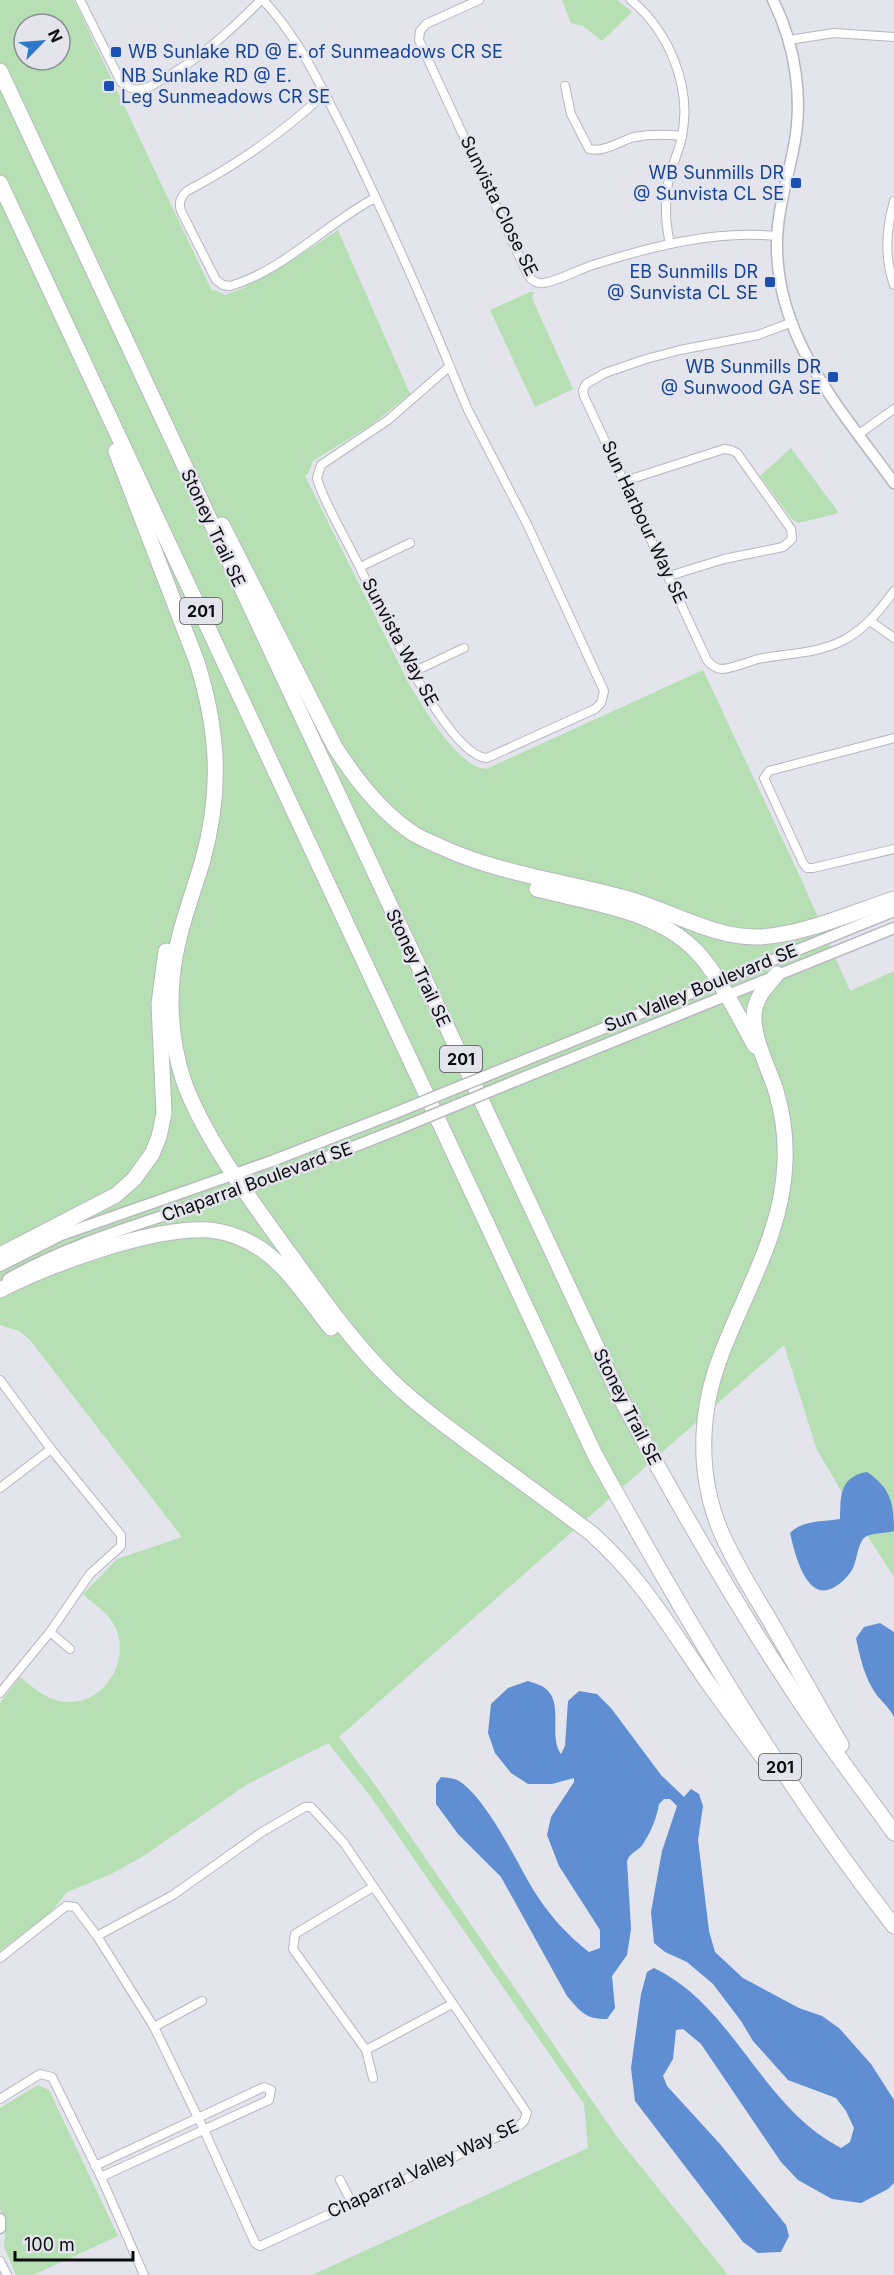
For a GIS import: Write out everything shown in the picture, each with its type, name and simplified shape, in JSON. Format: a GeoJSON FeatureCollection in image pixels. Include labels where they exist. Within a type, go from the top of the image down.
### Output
{"type":"FeatureCollection","features":[{"type":"Feature","properties":{"kind":"highway","name":"Stoney Trail SE"},"geometry":{"type":"LineString","coordinates":[[0,72],[620,1397],[669,1488],[769,1655],[807,1713],[894,1833]]}},
{"type":"Feature","properties":{"kind":"highway","name":"201"},"geometry":{"type":"LineString","coordinates":[[0,183],[595,1455],[715,1664],[789,1780],[849,1868],[894,1926]]}},
{"type":"Feature","properties":{"kind":"highway"},"geometry":{"type":"LineString","coordinates":[[85,255],[330,738],[350,770],[368,792],[416,835],[457,860],[492,875],[627,912],[658,924],[694,949],[718,982],[770,1072]]}},
{"type":"Feature","properties":{"kind":"highway"},"geometry":{"type":"LineString","coordinates":[[69,328],[197,662],[212,719],[216,756],[212,820],[205,852],[177,944],[172,977],[171,1020],[178,1059],[189,1094],[212,1138],[235,1174],[308,1280],[359,1346],[392,1380],[437,1419]]}},
{"type":"Feature","properties":{"kind":"highway"},"geometry":{"type":"LineString","coordinates":[[0,1255],[33,1236],[111,1199],[134,1179],[152,1154],[159,1137],[164,1113],[159,1018],[162,974],[171,935],[212,820]]}},
{"type":"Feature","properties":{"kind":"highway"},"geometry":{"type":"LineString","coordinates":[[416,835],[489,867],[622,897],[720,931],[744,936],[765,937],[793,932],[894,899]]}},
{"type":"Feature","properties":{"kind":"highway"},"geometry":{"type":"LineString","coordinates":[[777,975],[761,994],[754,1014],[756,1029],[779,1101],[785,1134],[783,1189],[766,1248],[735,1317],[710,1387],[704,1428],[704,1471],[715,1516],[734,1559],[894,1833]]}},
{"type":"Feature","properties":{"kind":"highway"},"geometry":{"type":"LineString","coordinates":[[0,1290],[78,1257],[156,1235],[198,1230],[229,1233],[247,1240],[284,1269],[326,1322],[362,1361],[407,1399],[591,1533],[610,1550],[657,1605],[704,1677],[772,1770],[849,1868]]}},
{"type":"Feature","properties":{"kind":"main road"},"geometry":{"type":"LineString","coordinates":[[773,0],[789,40],[796,76],[797,117],[793,150],[779,211],[777,236],[780,282],[790,323],[812,368],[894,483]]}},
{"type":"Feature","properties":{"kind":"main road","name":"Sun Valley Boulevard SE"},"geometry":{"type":"LineString","coordinates":[[508,1067],[894,911]]}},
{"type":"Feature","properties":{"kind":"main road","name":"Sun Valley Boulevard SE"},"geometry":{"type":"LineString","coordinates":[[515,1081],[894,928]]}},
{"type":"Feature","properties":{"kind":"main road","name":"Chaparral Boulevard SE"},"geometry":{"type":"LineString","coordinates":[[0,1266],[61,1235],[235,1174],[508,1067]]}},
{"type":"Feature","properties":{"kind":"main road","name":"Chaparral Boulevard SE"},"geometry":{"type":"LineString","coordinates":[[0,1284],[76,1245],[244,1188],[401,1128],[515,1081]]}},
{"type":"Feature","properties":{"kind":"main road"},"geometry":{"type":"LineString","coordinates":[[0,2218],[0,2228]]}},
{"type":"Feature","properties":{"kind":"street"},"geometry":{"type":"LineString","coordinates":[[80,0],[121,82],[136,90],[146,88],[193,60],[223,37],[262,0]]}},
{"type":"Feature","properties":{"kind":"street","name":"Sunvista Way SE"},"geometry":{"type":"LineString","coordinates":[[262,0],[293,36],[325,93],[375,198],[450,366],[468,410],[528,526],[603,688],[602,703],[595,709],[483,758],[471,752],[432,705],[413,672],[317,481],[318,469],[321,465],[388,420],[450,366]]}},
{"type":"Feature","properties":{"kind":"street","name":"Sunvista Close SE"},"geometry":{"type":"LineString","coordinates":[[479,0],[426,24],[420,31],[419,40],[530,278],[536,283],[547,283],[594,264],[670,244],[737,234],[777,236]]}},
{"type":"Feature","properties":{"kind":"street"},"geometry":{"type":"LineString","coordinates":[[631,0],[643,10],[660,31],[678,70],[684,99],[682,136],[667,190],[665,216],[670,244]]}},
{"type":"Feature","properties":{"kind":"street"},"geometry":{"type":"LineString","coordinates":[[789,40],[834,33],[894,37]]}},
{"type":"Feature","properties":{"kind":"street"},"geometry":{"type":"LineString","coordinates":[[565,86],[571,114],[589,149],[601,150],[623,140],[650,134],[682,136]]}},
{"type":"Feature","properties":{"kind":"street"},"geometry":{"type":"LineString","coordinates":[[325,93],[271,140],[237,163],[187,191],[181,197],[179,204],[181,211],[216,280],[223,285],[231,286],[290,255],[375,198]]}},
{"type":"Feature","properties":{"kind":"street"},"geometry":{"type":"LineString","coordinates":[[894,201],[887,238],[894,285]]}},
{"type":"Feature","properties":{"kind":"street","name":"Sun Harbour Way SE"},"geometry":{"type":"LineString","coordinates":[[790,323],[748,337],[646,358],[605,372],[586,384],[583,390],[584,396],[707,660],[716,668],[821,650],[845,640],[870,621],[894,591]]}},
{"type":"Feature","properties":{"kind":"street"},"geometry":{"type":"LineString","coordinates":[[859,434],[894,409]]}},
{"type":"Feature","properties":{"kind":"street"},"geometry":{"type":"LineString","coordinates":[[625,481],[724,449],[731,450],[737,453],[791,529],[792,539],[783,547],[731,557],[669,576]]}},
{"type":"Feature","properties":{"kind":"street"},"geometry":{"type":"LineString","coordinates":[[360,567],[411,543]]}},
{"type":"Feature","properties":{"kind":"street"},"geometry":{"type":"LineString","coordinates":[[870,621],[894,638]]}},
{"type":"Feature","properties":{"kind":"street"},"geometry":{"type":"LineString","coordinates":[[413,672],[464,648]]}},
{"type":"Feature","properties":{"kind":"street"},"geometry":{"type":"LineString","coordinates":[[894,738],[769,771],[764,778],[807,868],[812,869],[894,849]]}},
{"type":"Feature","properties":{"kind":"street"},"geometry":{"type":"LineString","coordinates":[[0,1380],[51,1449],[121,1535],[121,1546],[90,1574],[50,1632],[0,1693]]}},
{"type":"Feature","properties":{"kind":"street"},"geometry":{"type":"LineString","coordinates":[[0,1488],[51,1449]]}},
{"type":"Feature","properties":{"kind":"street"},"geometry":{"type":"LineString","coordinates":[[50,1632],[70,1649]]}},
{"type":"Feature","properties":{"kind":"street","name":"Chaparral Valley Way SE"},"geometry":{"type":"LineString","coordinates":[[0,1958],[66,1906],[75,1907],[97,1936],[154,2027],[255,2243],[260,2246],[517,2128],[525,2121],[527,2112],[344,1843],[316,1811],[305,1806],[262,1832],[173,1895],[97,1936]]}},
{"type":"Feature","properties":{"kind":"street"},"geometry":{"type":"LineString","coordinates":[[373,1887],[295,1934],[293,1949],[366,2050],[373,2078]]}},
{"type":"Feature","properties":{"kind":"street"},"geometry":{"type":"LineString","coordinates":[[154,2027],[202,2001]]}},
{"type":"Feature","properties":{"kind":"street"},"geometry":{"type":"LineString","coordinates":[[366,2050],[452,2004]]}},
{"type":"Feature","properties":{"kind":"street"},"geometry":{"type":"LineString","coordinates":[[0,2098],[40,2074],[52,2077],[96,2166],[144,2275]]}},
{"type":"Feature","properties":{"kind":"street"},"geometry":{"type":"LineString","coordinates":[[96,2166],[264,2087],[271,2090],[269,2100],[101,2177]]}},
{"type":"Feature","properties":{"kind":"street"},"geometry":{"type":"LineString","coordinates":[[340,2180],[352,2203]]}},
{"type":"Feature","properties":{"kind":"street"},"geometry":{"type":"LineString","coordinates":[[0,2261],[7,2275]]}},
{"type":"Feature","properties":{"kind":"green space"},"geometry":{"type":"Polygon","coordinates":[[[0,0],[74,0],[212,291],[215,290],[225,295],[243,288],[291,261],[338,230],[410,394],[371,425],[313,461],[305,476],[408,682],[452,747],[475,766],[486,769],[703,670],[802,881],[850,991],[894,971],[894,1577],[817,1450],[784,1345],[339,1737],[378,1789],[617,2137],[728,2275],[312,2275],[588,2148],[584,2104],[371,1797],[328,1743],[246,1785],[142,1857],[109,1875],[67,1892],[51,1912],[0,1951],[0,1703],[20,1677],[42,1694],[55,1700],[68,1702],[94,1695],[105,1686],[118,1663],[120,1649],[118,1636],[110,1619],[83,1594],[117,1559],[182,1537],[30,1340],[19,1331],[0,1325],[0,0]]]}},
{"type":"Feature","properties":{"kind":"green space"},"geometry":{"type":"Polygon","coordinates":[[[562,0],[617,0],[632,12],[602,41],[583,26],[571,23],[562,0]]]}},
{"type":"Feature","properties":{"kind":"green space"},"geometry":{"type":"Polygon","coordinates":[[[534,292],[532,298],[573,389],[535,407],[490,310],[534,292]]]}},
{"type":"Feature","properties":{"kind":"green space"},"geometry":{"type":"Polygon","coordinates":[[[791,448],[839,513],[798,523],[791,518],[760,476],[791,448]]]}},
{"type":"Feature","properties":{"kind":"green space"},"geometry":{"type":"Polygon","coordinates":[[[38,2085],[49,2090],[118,2236],[33,2275],[16,2275],[4,2247],[6,2219],[0,2209],[0,2108],[38,2085]]]}},
{"type":"Feature","properties":{"kind":"water"},"geometry":{"type":"Polygon","coordinates":[[[867,1472],[881,1484],[890,1497],[894,1531],[873,1534],[863,1539],[854,1566],[847,1576],[831,1589],[819,1590],[812,1586],[801,1570],[790,1533],[800,1526],[813,1522],[840,1519],[843,1489],[851,1478],[867,1472]]]}},
{"type":"Feature","properties":{"kind":"water"},"geometry":{"type":"Polygon","coordinates":[[[880,1623],[894,1632],[894,1717],[868,1681],[856,1638],[864,1627],[880,1623]]]}},
{"type":"Feature","properties":{"kind":"water"},"geometry":{"type":"Polygon","coordinates":[[[528,1681],[540,1685],[551,1695],[555,1711],[557,1747],[561,1754],[565,1746],[568,1701],[579,1691],[597,1694],[611,1708],[661,1775],[684,1797],[691,1789],[699,1794],[703,1806],[698,1840],[709,1931],[715,1952],[743,1978],[799,2008],[822,2016],[839,2028],[871,2064],[894,2100],[894,2183],[888,2189],[861,2203],[832,2199],[798,2180],[781,2162],[701,2044],[683,2029],[676,2030],[673,2059],[663,2076],[667,2086],[720,2144],[786,2225],[789,2236],[781,2252],[758,2253],[743,2242],[635,2101],[631,2068],[641,1994],[647,1972],[654,1968],[682,1985],[706,2007],[789,2108],[813,2130],[841,2148],[850,2142],[854,2128],[846,2111],[836,2098],[788,2080],[753,2041],[713,1984],[687,1962],[665,1952],[654,1943],[651,1912],[662,1851],[677,1806],[670,1799],[664,1799],[659,1804],[646,1839],[627,1861],[631,1929],[627,1955],[612,1976],[615,2008],[607,2019],[593,2018],[584,2014],[567,1996],[501,1877],[458,1834],[436,1804],[436,1784],[441,1777],[457,1780],[470,1790],[490,1816],[534,1891],[552,1916],[573,1939],[589,1952],[600,1948],[600,1930],[559,1866],[547,1835],[551,1817],[574,1782],[574,1778],[552,1784],[528,1784],[511,1773],[495,1753],[488,1733],[491,1704],[508,1688],[528,1681]]]}},
{"type":"Feature","properties":{"kind":"place","name":"WB Sunlake RD @ E. of Sunmeadows CR SE"},"geometry":{"type":"Point","coordinates":[116,52]}},
{"type":"Feature","properties":{"kind":"place","name":"NB Sunlake RD @ E. Leg Sunmeadows CR SE"},"geometry":{"type":"Point","coordinates":[109,86]}},
{"type":"Feature","properties":{"kind":"place","name":"WB Sunmills DR @ Sunvista CL SE"},"geometry":{"type":"Point","coordinates":[796,183]}},
{"type":"Feature","properties":{"kind":"place","name":"EB Sunmills DR @ Sunvista CL SE"},"geometry":{"type":"Point","coordinates":[770,282]}},
{"type":"Feature","properties":{"kind":"place","name":"WB Sunmills DR @ Sunwood GA SE"},"geometry":{"type":"Point","coordinates":[833,377]}}]}
